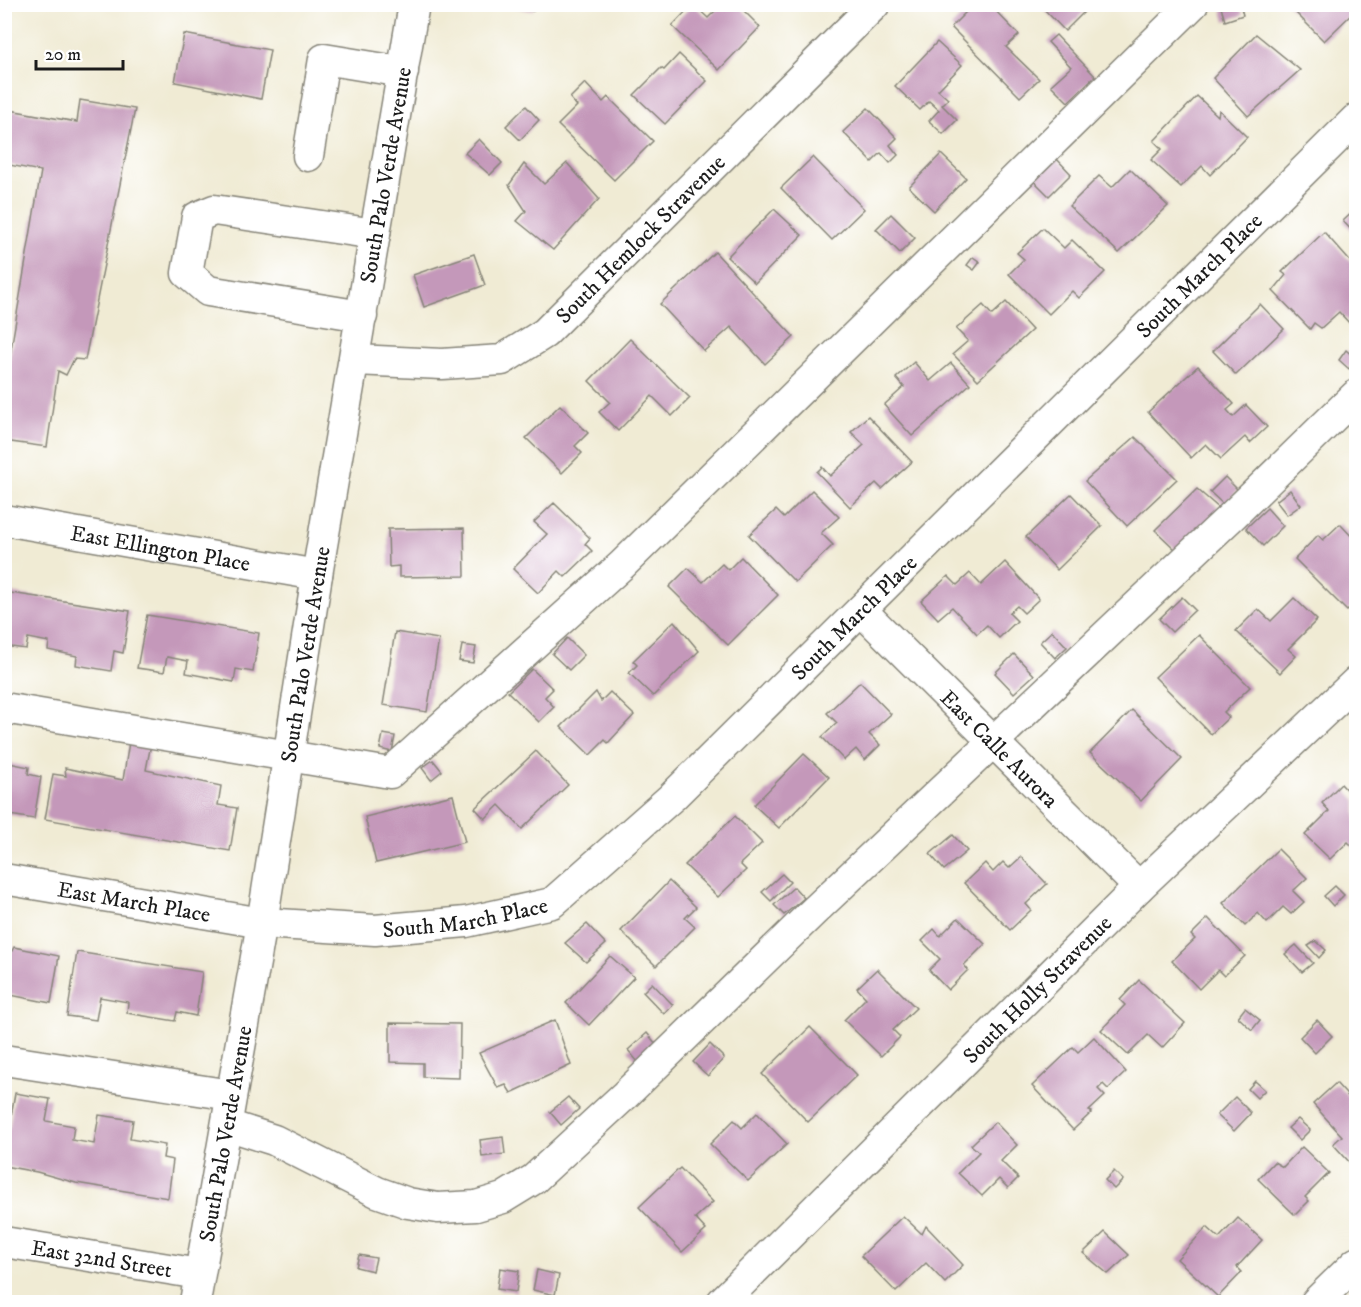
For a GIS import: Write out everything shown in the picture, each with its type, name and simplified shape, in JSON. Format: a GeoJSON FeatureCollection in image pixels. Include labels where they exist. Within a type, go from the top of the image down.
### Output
{"type":"FeatureCollection","features":[{"type":"Feature","properties":{"kind":"street","name":"South Palo Verde Avenue"},"geometry":{"type":"LineString","coordinates":[[197,1288],[262,923],[317,575],[414,4]]}},
{"type":"Feature","properties":{"kind":"street","name":"South Hemlock Stravenue"},"geometry":{"type":"LineString","coordinates":[[354,360],[442,364],[502,360],[545,333],[875,4]]}},
{"type":"Feature","properties":{"kind":"street"},"geometry":{"type":"LineString","coordinates":[[4,708],[390,773],[622,564],[1193,4]]}},
{"type":"Feature","properties":{"kind":"street"},"geometry":{"type":"LineString","coordinates":[[308,156],[324,59],[403,72]]}},
{"type":"Feature","properties":{"kind":"street","name":"South March Place"},"geometry":{"type":"LineString","coordinates":[[262,923],[375,930],[466,922],[552,903],[672,797],[1356,119]]}},
{"type":"Feature","properties":{"kind":"street"},"geometry":{"type":"LineString","coordinates":[[362,316],[208,291],[187,273],[197,217],[214,210],[375,234]]}},
{"type":"Feature","properties":{"kind":"street"},"geometry":{"type":"LineString","coordinates":[[227,1125],[274,1140],[377,1192],[408,1203],[438,1208],[476,1206],[503,1198],[534,1179],[1233,515],[1356,395]]}},
{"type":"Feature","properties":{"kind":"street","name":"East Ellington Place"},"geometry":{"type":"LineString","coordinates":[[4,520],[317,575]]}},
{"type":"Feature","properties":{"kind":"street","name":"East Calle Aurora"},"geometry":{"type":"LineString","coordinates":[[861,610],[1139,887]]}},
{"type":"Feature","properties":{"kind":"street","name":"South Holly Stravenue"},"geometry":{"type":"LineString","coordinates":[[722,1302],[1139,887],[1356,682]]}},
{"type":"Feature","properties":{"kind":"street","name":"East March Place"},"geometry":{"type":"LineString","coordinates":[[4,879],[262,923]]}},
{"type":"Feature","properties":{"kind":"street"},"geometry":{"type":"LineString","coordinates":[[4,1060],[231,1095]]}},
{"type":"Feature","properties":{"kind":"street","name":"East 32nd Street"},"geometry":{"type":"LineString","coordinates":[[4,1242],[197,1288]]}},
{"type":"Feature","properties":{"kind":"street"},"geometry":{"type":"LineString","coordinates":[[1316,1302],[1356,1263]]}},
{"type":"Feature","properties":{"kind":"building"},"geometry":{"type":"Polygon","coordinates":[[[497,4],[534,4],[533,11],[497,4]]]}},
{"type":"Feature","properties":{"kind":"building"},"geometry":{"type":"Polygon","coordinates":[[[693,4],[708,18],[722,4],[737,4],[760,27],[719,70],[672,26],[693,4]]]}},
{"type":"Feature","properties":{"kind":"building"},"geometry":{"type":"Polygon","coordinates":[[[974,4],[989,4],[1019,35],[1006,47],[1039,79],[1020,97],[951,27],[974,4]]]}},
{"type":"Feature","properties":{"kind":"building"},"geometry":{"type":"Polygon","coordinates":[[[1039,4],[1092,4],[1065,31],[1039,4]]]}},
{"type":"Feature","properties":{"kind":"building"},"geometry":{"type":"Polygon","coordinates":[[[1220,4],[1240,4],[1243,15],[1225,21],[1220,4]]]}},
{"type":"Feature","properties":{"kind":"building"},"geometry":{"type":"Polygon","coordinates":[[[1287,4],[1356,4],[1356,10],[1324,41],[1287,4]]]}},
{"type":"Feature","properties":{"kind":"building"},"geometry":{"type":"Polygon","coordinates":[[[184,34],[270,50],[261,99],[175,82],[184,34]]]}},
{"type":"Feature","properties":{"kind":"building"},"geometry":{"type":"Polygon","coordinates":[[[1256,34],[1300,70],[1248,116],[1213,78],[1256,34]]]}},
{"type":"Feature","properties":{"kind":"building"},"geometry":{"type":"Polygon","coordinates":[[[1056,35],[1095,76],[1068,102],[1051,85],[1071,67],[1048,42],[1056,35]]]}},
{"type":"Feature","properties":{"kind":"building"},"geometry":{"type":"Polygon","coordinates":[[[937,42],[962,65],[938,90],[948,99],[942,105],[957,120],[943,134],[929,121],[939,110],[929,101],[920,110],[895,86],[937,42]]]}},
{"type":"Feature","properties":{"kind":"building"},"geometry":{"type":"Polygon","coordinates":[[[679,54],[707,81],[665,124],[634,95],[679,54]]]}},
{"type":"Feature","properties":{"kind":"building"},"geometry":{"type":"Polygon","coordinates":[[[585,83],[603,102],[608,97],[653,141],[614,180],[558,125],[577,106],[570,98],[585,83]]]}},
{"type":"Feature","properties":{"kind":"building"},"geometry":{"type":"Polygon","coordinates":[[[1197,96],[1218,116],[1219,110],[1247,137],[1210,175],[1202,166],[1181,187],[1151,160],[1162,149],[1154,141],[1197,96]]]}},
{"type":"Feature","properties":{"kind":"building"},"geometry":{"type":"Polygon","coordinates":[[[80,100],[135,109],[85,360],[74,359],[66,375],[58,371],[47,447],[4,441],[4,366],[8,367],[41,171],[4,164],[4,109],[77,122],[80,100]]]}},
{"type":"Feature","properties":{"kind":"building"},"geometry":{"type":"Polygon","coordinates":[[[526,106],[539,120],[520,140],[506,126],[526,106]]]}},
{"type":"Feature","properties":{"kind":"building"},"geometry":{"type":"Polygon","coordinates":[[[868,108],[897,138],[890,145],[898,155],[890,163],[881,153],[872,162],[843,132],[868,108]]]}},
{"type":"Feature","properties":{"kind":"building"},"geometry":{"type":"Polygon","coordinates":[[[479,139],[502,163],[490,175],[465,153],[479,139]]]}},
{"type":"Feature","properties":{"kind":"building"},"geometry":{"type":"Polygon","coordinates":[[[941,154],[966,178],[934,211],[909,187],[941,154]]]}},
{"type":"Feature","properties":{"kind":"building"},"geometry":{"type":"Polygon","coordinates":[[[813,157],[864,209],[832,240],[781,188],[813,157]]]}},
{"type":"Feature","properties":{"kind":"building"},"geometry":{"type":"Polygon","coordinates":[[[1055,157],[1071,174],[1049,196],[1032,179],[1055,157]]]}},
{"type":"Feature","properties":{"kind":"building"},"geometry":{"type":"Polygon","coordinates":[[[567,163],[599,199],[553,250],[517,221],[526,211],[509,185],[524,164],[544,184],[567,163]]]}},
{"type":"Feature","properties":{"kind":"building"},"geometry":{"type":"Polygon","coordinates":[[[1130,169],[1168,206],[1119,253],[1069,206],[1099,176],[1112,187],[1130,169]]]}},
{"type":"Feature","properties":{"kind":"building"},"geometry":{"type":"Polygon","coordinates":[[[774,209],[802,235],[755,283],[727,257],[774,209]]]}},
{"type":"Feature","properties":{"kind":"building"},"geometry":{"type":"Polygon","coordinates":[[[1356,209],[1356,235],[1343,221],[1356,209]]]}},
{"type":"Feature","properties":{"kind":"building"},"geometry":{"type":"Polygon","coordinates":[[[891,214],[915,238],[900,253],[876,229],[891,214]]]}},
{"type":"Feature","properties":{"kind":"building"},"geometry":{"type":"Polygon","coordinates":[[[1043,228],[1064,248],[1072,240],[1105,272],[1079,298],[1072,291],[1049,314],[1009,274],[1024,259],[1017,253],[1043,228]]]}},
{"type":"Feature","properties":{"kind":"building"},"geometry":{"type":"Polygon","coordinates":[[[1324,232],[1356,268],[1356,321],[1352,326],[1339,312],[1321,328],[1314,323],[1310,329],[1273,291],[1286,275],[1282,272],[1324,232]]]}},
{"type":"Feature","properties":{"kind":"building"},"geometry":{"type":"Polygon","coordinates":[[[715,252],[794,337],[765,364],[731,327],[704,351],[660,304],[715,252]]]}},
{"type":"Feature","properties":{"kind":"building"},"geometry":{"type":"Polygon","coordinates":[[[474,254],[485,285],[424,307],[413,275],[474,254]]]}},
{"type":"Feature","properties":{"kind":"building"},"geometry":{"type":"Polygon","coordinates":[[[973,257],[980,262],[974,270],[967,265],[973,257]]]}},
{"type":"Feature","properties":{"kind":"building"},"geometry":{"type":"Polygon","coordinates":[[[1006,302],[1032,330],[978,380],[953,354],[968,341],[956,329],[983,305],[992,315],[1006,302]]]}},
{"type":"Feature","properties":{"kind":"building"},"geometry":{"type":"Polygon","coordinates":[[[1260,304],[1284,329],[1236,375],[1213,351],[1260,304]]]}},
{"type":"Feature","properties":{"kind":"building"},"geometry":{"type":"Polygon","coordinates":[[[630,339],[690,398],[672,416],[652,396],[618,431],[599,412],[610,402],[589,381],[630,339]]]}},
{"type":"Feature","properties":{"kind":"building"},"geometry":{"type":"Polygon","coordinates":[[[1346,350],[1356,359],[1349,369],[1339,360],[1346,350]]]}},
{"type":"Feature","properties":{"kind":"building"},"geometry":{"type":"Polygon","coordinates":[[[914,362],[930,381],[951,363],[970,384],[912,436],[884,405],[904,387],[896,378],[914,362]]]}},
{"type":"Feature","properties":{"kind":"building"},"geometry":{"type":"Polygon","coordinates":[[[1198,366],[1234,404],[1227,410],[1233,417],[1246,405],[1267,427],[1250,443],[1245,437],[1221,459],[1206,444],[1191,458],[1148,412],[1198,366]]]}},
{"type":"Feature","properties":{"kind":"building"},"geometry":{"type":"Polygon","coordinates":[[[560,405],[588,433],[575,446],[582,453],[562,473],[526,438],[560,405]]]}},
{"type":"Feature","properties":{"kind":"building"},"geometry":{"type":"Polygon","coordinates":[[[868,416],[912,462],[882,489],[876,483],[850,507],[817,472],[822,467],[830,476],[864,445],[851,432],[868,416]]]}},
{"type":"Feature","properties":{"kind":"building"},"geometry":{"type":"Polygon","coordinates":[[[1135,437],[1177,479],[1127,526],[1085,481],[1135,437]]]}},
{"type":"Feature","properties":{"kind":"building"},"geometry":{"type":"Polygon","coordinates":[[[1225,477],[1238,490],[1224,505],[1210,492],[1225,477]]]}},
{"type":"Feature","properties":{"kind":"building"},"geometry":{"type":"Polygon","coordinates":[[[1197,489],[1221,510],[1177,551],[1155,530],[1197,489]]]}},
{"type":"Feature","properties":{"kind":"building"},"geometry":{"type":"Polygon","coordinates":[[[812,490],[839,517],[821,533],[833,545],[795,582],[749,535],[776,510],[784,518],[812,490]]]}},
{"type":"Feature","properties":{"kind":"building"},"geometry":{"type":"Polygon","coordinates":[[[1290,490],[1301,505],[1287,515],[1276,501],[1290,490]]]}},
{"type":"Feature","properties":{"kind":"building"},"geometry":{"type":"Polygon","coordinates":[[[1071,494],[1102,526],[1057,570],[1026,537],[1071,494]]]}},
{"type":"Feature","properties":{"kind":"building"},"geometry":{"type":"Polygon","coordinates":[[[554,503],[590,538],[585,544],[592,551],[565,577],[559,571],[538,593],[513,569],[547,534],[534,522],[554,503]]]}},
{"type":"Feature","properties":{"kind":"building"},"geometry":{"type":"Polygon","coordinates":[[[1267,508],[1283,526],[1263,546],[1246,528],[1267,508]]]}},
{"type":"Feature","properties":{"kind":"building"},"geometry":{"type":"Polygon","coordinates":[[[1340,524],[1356,541],[1356,602],[1347,611],[1295,559],[1318,535],[1323,540],[1340,524]]]}},
{"type":"Feature","properties":{"kind":"building"},"geometry":{"type":"Polygon","coordinates":[[[464,528],[465,576],[399,577],[399,566],[389,567],[388,529],[464,528]]]}},
{"type":"Feature","properties":{"kind":"building"},"geometry":{"type":"Polygon","coordinates":[[[741,557],[778,595],[728,645],[669,587],[688,568],[703,582],[722,564],[728,570],[741,557]]]}},
{"type":"Feature","properties":{"kind":"building"},"geometry":{"type":"Polygon","coordinates":[[[1005,562],[1039,599],[1024,613],[1017,606],[1009,613],[1017,621],[999,638],[987,625],[977,634],[952,607],[938,619],[921,601],[948,576],[957,585],[970,573],[981,585],[1005,562]]]}},
{"type":"Feature","properties":{"kind":"building"},"geometry":{"type":"Polygon","coordinates":[[[4,592],[130,611],[123,653],[114,651],[111,671],[76,665],[77,656],[48,650],[49,642],[28,638],[26,649],[4,646],[4,592]]]}},
{"type":"Feature","properties":{"kind":"building"},"geometry":{"type":"Polygon","coordinates":[[[1182,597],[1195,610],[1172,632],[1159,619],[1182,597]]]}},
{"type":"Feature","properties":{"kind":"building"},"geometry":{"type":"Polygon","coordinates":[[[1294,598],[1317,620],[1288,649],[1296,656],[1280,673],[1236,631],[1258,609],[1271,621],[1294,598]]]}},
{"type":"Feature","properties":{"kind":"building"},"geometry":{"type":"Polygon","coordinates":[[[147,615],[259,633],[253,672],[236,669],[234,682],[186,673],[188,661],[167,657],[164,672],[137,668],[147,615]]]}},
{"type":"Feature","properties":{"kind":"building"},"geometry":{"type":"Polygon","coordinates":[[[674,621],[699,651],[653,696],[629,673],[637,665],[633,661],[674,621]]]}},
{"type":"Feature","properties":{"kind":"building"},"geometry":{"type":"Polygon","coordinates":[[[1052,631],[1067,647],[1055,658],[1040,642],[1052,631]]]}},
{"type":"Feature","properties":{"kind":"building"},"geometry":{"type":"Polygon","coordinates":[[[395,632],[439,639],[427,712],[383,705],[395,632]]]}},
{"type":"Feature","properties":{"kind":"building"},"geometry":{"type":"Polygon","coordinates":[[[1199,635],[1250,687],[1224,712],[1229,717],[1211,734],[1155,677],[1199,635]]]}},
{"type":"Feature","properties":{"kind":"building"},"geometry":{"type":"Polygon","coordinates":[[[567,638],[584,655],[569,670],[552,654],[567,638]]]}},
{"type":"Feature","properties":{"kind":"building"},"geometry":{"type":"Polygon","coordinates":[[[462,645],[476,647],[473,663],[459,661],[462,645]]]}},
{"type":"Feature","properties":{"kind":"building"},"geometry":{"type":"Polygon","coordinates":[[[1014,654],[1034,675],[1014,693],[995,673],[1014,654]]]}},
{"type":"Feature","properties":{"kind":"building"},"geometry":{"type":"Polygon","coordinates":[[[532,669],[553,689],[545,697],[554,707],[539,722],[508,692],[532,669]]]}},
{"type":"Feature","properties":{"kind":"building"},"geometry":{"type":"Polygon","coordinates":[[[860,682],[891,714],[869,734],[880,745],[865,760],[856,749],[844,760],[822,737],[837,723],[827,713],[860,682]]]}},
{"type":"Feature","properties":{"kind":"building"},"geometry":{"type":"Polygon","coordinates":[[[596,692],[601,701],[610,692],[634,715],[608,743],[605,740],[590,755],[561,727],[596,692]]]}},
{"type":"Feature","properties":{"kind":"building"},"geometry":{"type":"Polygon","coordinates":[[[1132,710],[1182,759],[1141,801],[1090,753],[1132,710]]]}},
{"type":"Feature","properties":{"kind":"building"},"geometry":{"type":"Polygon","coordinates":[[[383,734],[395,736],[392,752],[380,749],[383,734]]]}},
{"type":"Feature","properties":{"kind":"building"},"geometry":{"type":"Polygon","coordinates":[[[129,742],[151,744],[146,770],[221,786],[218,805],[237,808],[230,851],[45,819],[53,774],[66,776],[65,768],[123,780],[129,742]]]}},
{"type":"Feature","properties":{"kind":"building"},"geometry":{"type":"Polygon","coordinates":[[[536,751],[568,785],[522,829],[499,805],[485,819],[475,808],[536,751]]]}},
{"type":"Feature","properties":{"kind":"building"},"geometry":{"type":"Polygon","coordinates":[[[804,754],[829,777],[779,828],[754,805],[804,754]]]}},
{"type":"Feature","properties":{"kind":"building"},"geometry":{"type":"Polygon","coordinates":[[[433,760],[442,771],[431,780],[422,768],[433,760]]]}},
{"type":"Feature","properties":{"kind":"building"},"geometry":{"type":"Polygon","coordinates":[[[4,762],[29,767],[28,774],[41,777],[34,819],[4,814],[4,762]]]}},
{"type":"Feature","properties":{"kind":"building"},"geometry":{"type":"Polygon","coordinates":[[[1341,784],[1356,800],[1356,850],[1348,842],[1330,859],[1305,835],[1329,811],[1322,803],[1341,784]]]}},
{"type":"Feature","properties":{"kind":"building"},"geometry":{"type":"Polygon","coordinates":[[[453,795],[465,842],[376,863],[365,817],[453,795]]]}},
{"type":"Feature","properties":{"kind":"building"},"geometry":{"type":"Polygon","coordinates":[[[735,816],[762,843],[740,864],[746,870],[718,897],[685,865],[735,816]]]}},
{"type":"Feature","properties":{"kind":"building"},"geometry":{"type":"Polygon","coordinates":[[[953,835],[967,851],[944,870],[930,854],[953,835]]]}},
{"type":"Feature","properties":{"kind":"building"},"geometry":{"type":"Polygon","coordinates":[[[1278,849],[1307,878],[1293,891],[1304,902],[1291,914],[1283,907],[1267,923],[1258,913],[1245,926],[1223,903],[1278,849]]]}},
{"type":"Feature","properties":{"kind":"building"},"geometry":{"type":"Polygon","coordinates":[[[1021,857],[1047,884],[1026,904],[1031,910],[1010,930],[964,883],[985,863],[993,872],[1003,862],[1009,868],[1021,857]]]}},
{"type":"Feature","properties":{"kind":"building"},"geometry":{"type":"Polygon","coordinates":[[[782,874],[790,882],[771,901],[762,892],[782,874]]]}},
{"type":"Feature","properties":{"kind":"building"},"geometry":{"type":"Polygon","coordinates":[[[669,881],[696,907],[685,918],[695,927],[656,966],[621,931],[669,881]]]}},
{"type":"Feature","properties":{"kind":"building"},"geometry":{"type":"Polygon","coordinates":[[[1335,886],[1344,895],[1333,906],[1324,896],[1335,886]]]}},
{"type":"Feature","properties":{"kind":"building"},"geometry":{"type":"Polygon","coordinates":[[[794,887],[804,898],[784,915],[774,905],[794,887]]]}},
{"type":"Feature","properties":{"kind":"building"},"geometry":{"type":"Polygon","coordinates":[[[958,918],[985,944],[964,965],[968,970],[948,990],[929,970],[940,959],[922,941],[934,929],[940,936],[958,918]]]}},
{"type":"Feature","properties":{"kind":"building"},"geometry":{"type":"Polygon","coordinates":[[[1208,918],[1245,956],[1224,976],[1218,970],[1199,989],[1172,961],[1195,939],[1191,935],[1208,918]]]}},
{"type":"Feature","properties":{"kind":"building"},"geometry":{"type":"Polygon","coordinates":[[[587,924],[606,944],[586,962],[565,943],[587,924]]]}},
{"type":"Feature","properties":{"kind":"building"},"geometry":{"type":"Polygon","coordinates":[[[1316,941],[1326,950],[1319,958],[1308,946],[1316,941]]]}},
{"type":"Feature","properties":{"kind":"building"},"geometry":{"type":"Polygon","coordinates":[[[1296,945],[1313,963],[1302,972],[1285,954],[1296,945]]]}},
{"type":"Feature","properties":{"kind":"building"},"geometry":{"type":"Polygon","coordinates":[[[14,947],[59,956],[51,1003],[5,994],[4,950],[12,951],[14,947]]]}},
{"type":"Feature","properties":{"kind":"building"},"geometry":{"type":"Polygon","coordinates":[[[77,952],[202,972],[196,1016],[177,1012],[175,1021],[127,1013],[128,1002],[100,997],[96,1020],[67,1016],[77,952]]]}},
{"type":"Feature","properties":{"kind":"building"},"geometry":{"type":"Polygon","coordinates":[[[610,956],[634,977],[589,1025],[566,1003],[610,956]]]}},
{"type":"Feature","properties":{"kind":"building"},"geometry":{"type":"Polygon","coordinates":[[[877,969],[916,1008],[893,1030],[900,1037],[881,1056],[844,1020],[866,998],[857,988],[877,969]]]}},
{"type":"Feature","properties":{"kind":"building"},"geometry":{"type":"Polygon","coordinates":[[[1139,980],[1185,1023],[1162,1048],[1148,1035],[1128,1055],[1101,1030],[1125,1005],[1120,1000],[1139,980]]]}},
{"type":"Feature","properties":{"kind":"building"},"geometry":{"type":"Polygon","coordinates":[[[652,983],[673,1005],[664,1014],[643,992],[652,983]]]}},
{"type":"Feature","properties":{"kind":"building"},"geometry":{"type":"Polygon","coordinates":[[[1245,1008],[1260,1020],[1252,1030],[1238,1017],[1245,1008]]]}},
{"type":"Feature","properties":{"kind":"building"},"geometry":{"type":"Polygon","coordinates":[[[555,1020],[571,1065],[511,1093],[506,1085],[498,1088],[479,1053],[555,1020]]]}},
{"type":"Feature","properties":{"kind":"building"},"geometry":{"type":"Polygon","coordinates":[[[1317,1020],[1332,1036],[1315,1053],[1300,1037],[1317,1020]]]}},
{"type":"Feature","properties":{"kind":"building"},"geometry":{"type":"Polygon","coordinates":[[[390,1023],[460,1024],[459,1078],[423,1077],[423,1063],[390,1062],[390,1023]]]}},
{"type":"Feature","properties":{"kind":"building"},"geometry":{"type":"Polygon","coordinates":[[[810,1027],[857,1075],[808,1122],[762,1074],[810,1027]]]}},
{"type":"Feature","properties":{"kind":"building"},"geometry":{"type":"Polygon","coordinates":[[[647,1033],[656,1044],[638,1062],[628,1050],[647,1033]]]}},
{"type":"Feature","properties":{"kind":"building"},"geometry":{"type":"Polygon","coordinates":[[[1094,1037],[1126,1072],[1108,1089],[1103,1084],[1098,1089],[1105,1096],[1073,1130],[1032,1086],[1073,1047],[1078,1052],[1094,1037]]]}},
{"type":"Feature","properties":{"kind":"building"},"geometry":{"type":"Polygon","coordinates":[[[710,1044],[724,1058],[708,1076],[693,1062],[710,1044]]]}},
{"type":"Feature","properties":{"kind":"building"},"geometry":{"type":"Polygon","coordinates":[[[1255,1081],[1265,1090],[1257,1098],[1248,1089],[1255,1081]]]}},
{"type":"Feature","properties":{"kind":"building"},"geometry":{"type":"Polygon","coordinates":[[[1336,1083],[1354,1103],[1356,1101],[1356,1162],[1353,1166],[1333,1144],[1342,1136],[1313,1104],[1336,1083]]]}},
{"type":"Feature","properties":{"kind":"building"},"geometry":{"type":"Polygon","coordinates":[[[15,1093],[50,1099],[46,1121],[74,1126],[72,1140],[94,1144],[99,1115],[133,1120],[130,1139],[165,1145],[163,1158],[173,1160],[168,1198],[76,1183],[4,1166],[4,1127],[9,1128],[15,1093]]]}},
{"type":"Feature","properties":{"kind":"building"},"geometry":{"type":"Polygon","coordinates":[[[568,1097],[579,1109],[561,1125],[550,1112],[568,1097]]]}},
{"type":"Feature","properties":{"kind":"building"},"geometry":{"type":"Polygon","coordinates":[[[1235,1097],[1251,1113],[1234,1131],[1217,1115],[1235,1097]]]}},
{"type":"Feature","properties":{"kind":"building"},"geometry":{"type":"Polygon","coordinates":[[[757,1113],[787,1144],[748,1181],[710,1144],[734,1120],[742,1128],[757,1113]]]}},
{"type":"Feature","properties":{"kind":"building"},"geometry":{"type":"Polygon","coordinates":[[[1298,1119],[1310,1130],[1300,1140],[1288,1128],[1298,1119]]]}},
{"type":"Feature","properties":{"kind":"building"},"geometry":{"type":"Polygon","coordinates":[[[995,1122],[1017,1145],[1001,1161],[1018,1178],[1008,1188],[999,1179],[982,1196],[958,1173],[979,1152],[971,1145],[995,1122]]]}},
{"type":"Feature","properties":{"kind":"building"},"geometry":{"type":"Polygon","coordinates":[[[503,1137],[505,1154],[482,1157],[480,1140],[503,1137]]]}},
{"type":"Feature","properties":{"kind":"building"},"geometry":{"type":"Polygon","coordinates":[[[1302,1147],[1329,1173],[1305,1197],[1309,1201],[1295,1215],[1258,1179],[1274,1162],[1283,1167],[1302,1147]]]}},
{"type":"Feature","properties":{"kind":"building"},"geometry":{"type":"Polygon","coordinates":[[[680,1168],[713,1202],[695,1218],[706,1230],[682,1252],[639,1207],[680,1168]]]}},
{"type":"Feature","properties":{"kind":"building"},"geometry":{"type":"Polygon","coordinates":[[[1114,1171],[1123,1180],[1114,1189],[1105,1180],[1114,1171]]]}},
{"type":"Feature","properties":{"kind":"building"},"geometry":{"type":"Polygon","coordinates":[[[903,1216],[922,1234],[926,1226],[963,1265],[945,1283],[926,1263],[896,1292],[861,1256],[903,1216]]]}},
{"type":"Feature","properties":{"kind":"building"},"geometry":{"type":"Polygon","coordinates":[[[1238,1218],[1262,1240],[1237,1267],[1242,1272],[1218,1297],[1177,1259],[1207,1227],[1219,1238],[1238,1218]]]}},
{"type":"Feature","properties":{"kind":"building"},"geometry":{"type":"Polygon","coordinates":[[[1105,1232],[1129,1255],[1108,1274],[1083,1253],[1105,1232]]]}},
{"type":"Feature","properties":{"kind":"building"},"geometry":{"type":"Polygon","coordinates":[[[359,1255],[376,1258],[373,1271],[356,1267],[359,1255]]]}},
{"type":"Feature","properties":{"kind":"building"},"geometry":{"type":"Polygon","coordinates":[[[500,1268],[519,1271],[516,1292],[497,1289],[500,1268]]]}},
{"type":"Feature","properties":{"kind":"building"},"geometry":{"type":"Polygon","coordinates":[[[537,1270],[559,1275],[555,1295],[533,1290],[537,1270]]]}}]}
